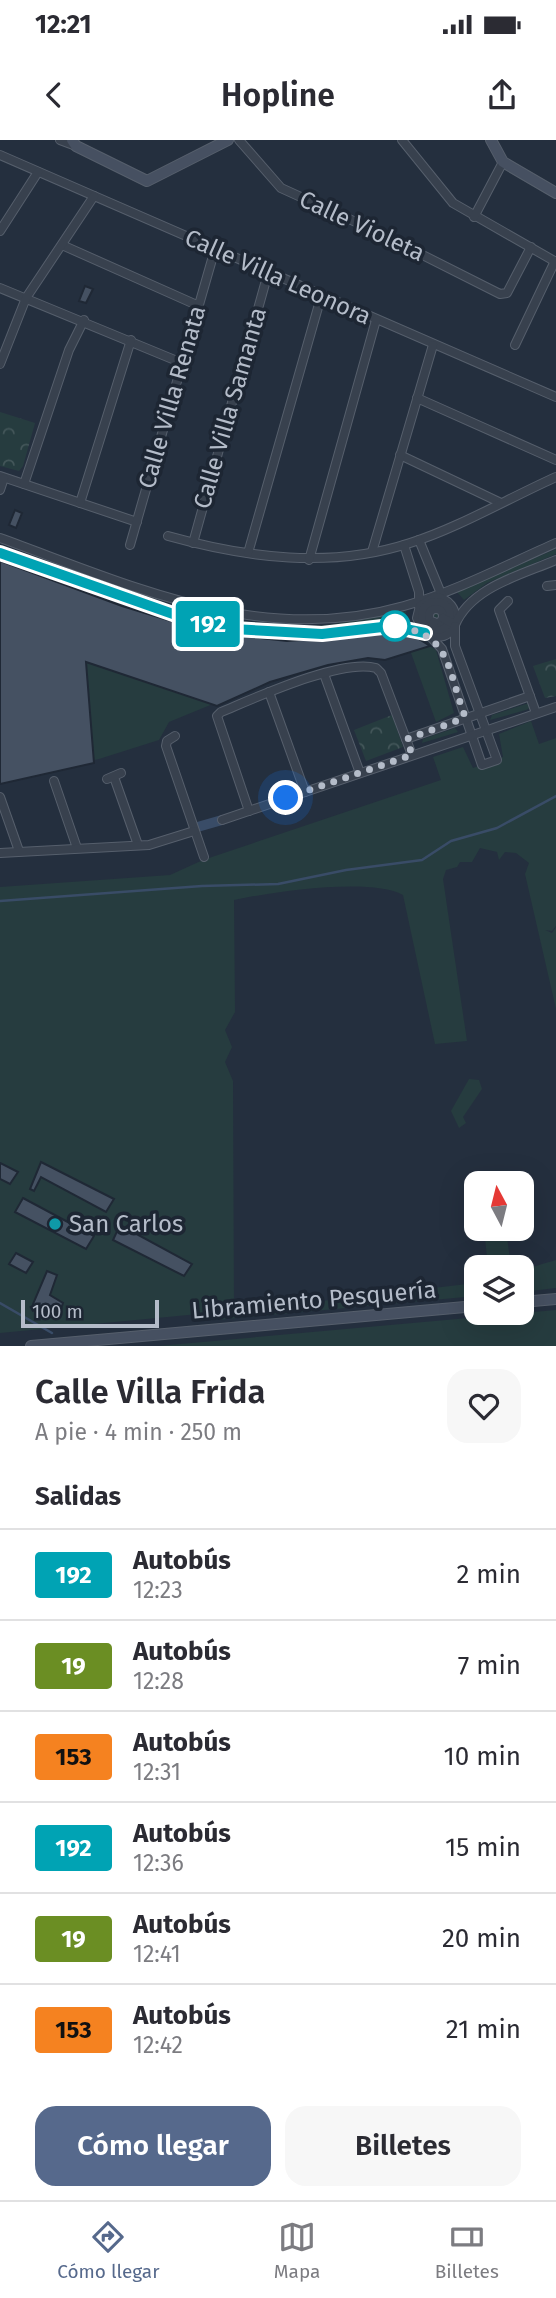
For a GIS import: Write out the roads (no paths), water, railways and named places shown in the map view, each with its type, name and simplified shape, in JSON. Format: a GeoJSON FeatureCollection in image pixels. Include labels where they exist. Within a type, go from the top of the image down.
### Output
{"type":"FeatureCollection","features":[{"type":"Feature","properties":{"kind":"main road"},"geometry":{"type":"LineString","coordinates":[[74,142],[147,181],[228,140]]}},
{"type":"Feature","properties":{"kind":"main road"},"geometry":{"type":"LineString","coordinates":[[491,140],[503,162],[556,193]]}},
{"type":"Feature","properties":{"kind":"main road"},"geometry":{"type":"LineString","coordinates":[[534,1301],[556,1299]]}},
{"type":"Feature","properties":{"kind":"main road","name":"Libramiento Pesquería"},"geometry":{"type":"LineString","coordinates":[[31,1346],[464,1307]]}},
{"type":"Feature","properties":{"kind":"street"},"geometry":{"type":"LineString","coordinates":[[60,140],[74,142]]}},
{"type":"Feature","properties":{"kind":"street","name":"Calle Violeta"},"geometry":{"type":"LineString","coordinates":[[239,140],[281,188],[371,229],[500,294],[507,293],[531,247]]}},
{"type":"Feature","properties":{"kind":"street"},"geometry":{"type":"LineString","coordinates":[[402,140],[447,198],[474,217],[556,262],[515,345]]}},
{"type":"Feature","properties":{"kind":"street","name":"Calle Villa Leonora"},"geometry":{"type":"LineString","coordinates":[[0,155],[556,397]]}},
{"type":"Feature","properties":{"kind":"street"},"geometry":{"type":"LineString","coordinates":[[474,217],[503,162]]}},
{"type":"Feature","properties":{"kind":"street"},"geometry":{"type":"LineString","coordinates":[[0,231],[38,172]]}},
{"type":"Feature","properties":{"kind":"street"},"geometry":{"type":"LineString","coordinates":[[0,364],[2,350],[26,298],[94,196]]}},
{"type":"Feature","properties":{"kind":"street"},"geometry":{"type":"LineString","coordinates":[[62,245],[198,306]]}},
{"type":"Feature","properties":{"kind":"street","name":"Calle Villa Renata"},"geometry":{"type":"LineString","coordinates":[[130,545],[215,250]]}},
{"type":"Feature","properties":{"kind":"street","name":"Calle Villa Samanta"},"geometry":{"type":"LineString","coordinates":[[193,543],[268,273]]}},
{"type":"Feature","properties":{"kind":"street"},"geometry":{"type":"LineString","coordinates":[[0,288],[84,320],[182,363]]}},
{"type":"Feature","properties":{"kind":"street"},"geometry":{"type":"LineString","coordinates":[[248,553],[321,297]]}},
{"type":"Feature","properties":{"kind":"street"},"geometry":{"type":"LineString","coordinates":[[24,484],[69,350],[84,320]]}},
{"type":"Feature","properties":{"kind":"street"},"geometry":{"type":"LineString","coordinates":[[309,560],[376,320]]}},
{"type":"Feature","properties":{"kind":"street"},"geometry":{"type":"LineString","coordinates":[[80,503],[131,340]]}},
{"type":"Feature","properties":{"kind":"street"},"geometry":{"type":"LineString","coordinates":[[372,552],[433,345]]}},
{"type":"Feature","properties":{"kind":"street"},"geometry":{"type":"LineString","coordinates":[[417,398],[556,460]]}},
{"type":"Feature","properties":{"kind":"street"},"geometry":{"type":"LineString","coordinates":[[400,455],[499,502]]}},
{"type":"Feature","properties":{"kind":"street"},"geometry":{"type":"LineString","coordinates":[[0,490],[2,477],[137,522]]}},
{"type":"Feature","properties":{"kind":"street"},"geometry":{"type":"LineString","coordinates":[[169,536],[248,553],[309,560],[372,552],[419,540],[556,477]]}},
{"type":"Feature","properties":{"kind":"street"},"geometry":{"type":"LineString","coordinates":[[0,538],[183,604],[249,617],[339,618],[436,615],[556,543]]}},
{"type":"Feature","properties":{"kind":"street"},"geometry":{"type":"LineString","coordinates":[[419,540],[442,649],[475,723]]}},
{"type":"Feature","properties":{"kind":"street"},"geometry":{"type":"LineString","coordinates":[[404,545],[436,615],[455,646],[475,723]]}},
{"type":"Feature","properties":{"kind":"street"},"geometry":{"type":"LineString","coordinates":[[0,553],[190,620],[233,629],[322,634],[391,626],[462,610],[477,596],[556,560]]}},
{"type":"Feature","properties":{"kind":"street"},"geometry":{"type":"LineString","coordinates":[[508,601],[499,610],[537,713]]}},
{"type":"Feature","properties":{"kind":"street"},"geometry":{"type":"LineString","coordinates":[[249,811],[217,720],[221,712],[269,692],[324,674],[369,666],[379,670],[412,755]]}},
{"type":"Feature","properties":{"kind":"street"},"geometry":{"type":"LineString","coordinates":[[324,674],[360,773]]}},
{"type":"Feature","properties":{"kind":"street"},"geometry":{"type":"LineString","coordinates":[[269,692],[305,792]]}},
{"type":"Feature","properties":{"kind":"street"},"geometry":{"type":"LineString","coordinates":[[222,820],[412,755],[530,696]]}},
{"type":"Feature","properties":{"kind":"street"},"geometry":{"type":"LineString","coordinates":[[407,739],[556,707]]}},
{"type":"Feature","properties":{"kind":"street"},"geometry":{"type":"LineString","coordinates":[[175,736],[167,741],[166,746],[204,857]]}},
{"type":"Feature","properties":{"kind":"street"},"geometry":{"type":"LineString","coordinates":[[114,776],[138,845]]}},
{"type":"Feature","properties":{"kind":"street"},"geometry":{"type":"LineString","coordinates":[[54,781],[77,848]]}},
{"type":"Feature","properties":{"kind":"street"},"geometry":{"type":"LineString","coordinates":[[0,797],[19,851]]}},
{"type":"Feature","properties":{"kind":"street"},"geometry":{"type":"LineString","coordinates":[[0,853],[138,845],[172,839],[194,831]]}},
{"type":"Feature","properties":{"kind":"waterway"},"geometry":{"type":"LineString","coordinates":[[0,901],[202,886],[278,884],[346,870],[422,860],[451,841],[497,828],[556,796]]}},
{"type":"Feature","properties":{"kind":"waterway"},"geometry":{"type":"LineString","coordinates":[[194,828],[222,820]]}},
{"type":"Feature","properties":{"kind":"waterway"},"geometry":{"type":"LineString","coordinates":[[0,1303],[52,1333]]}},
{"type":"Feature","properties":{"kind":"place","name":"San Carlos"},"geometry":{"type":"Point","coordinates":[55,1224]}}]}
